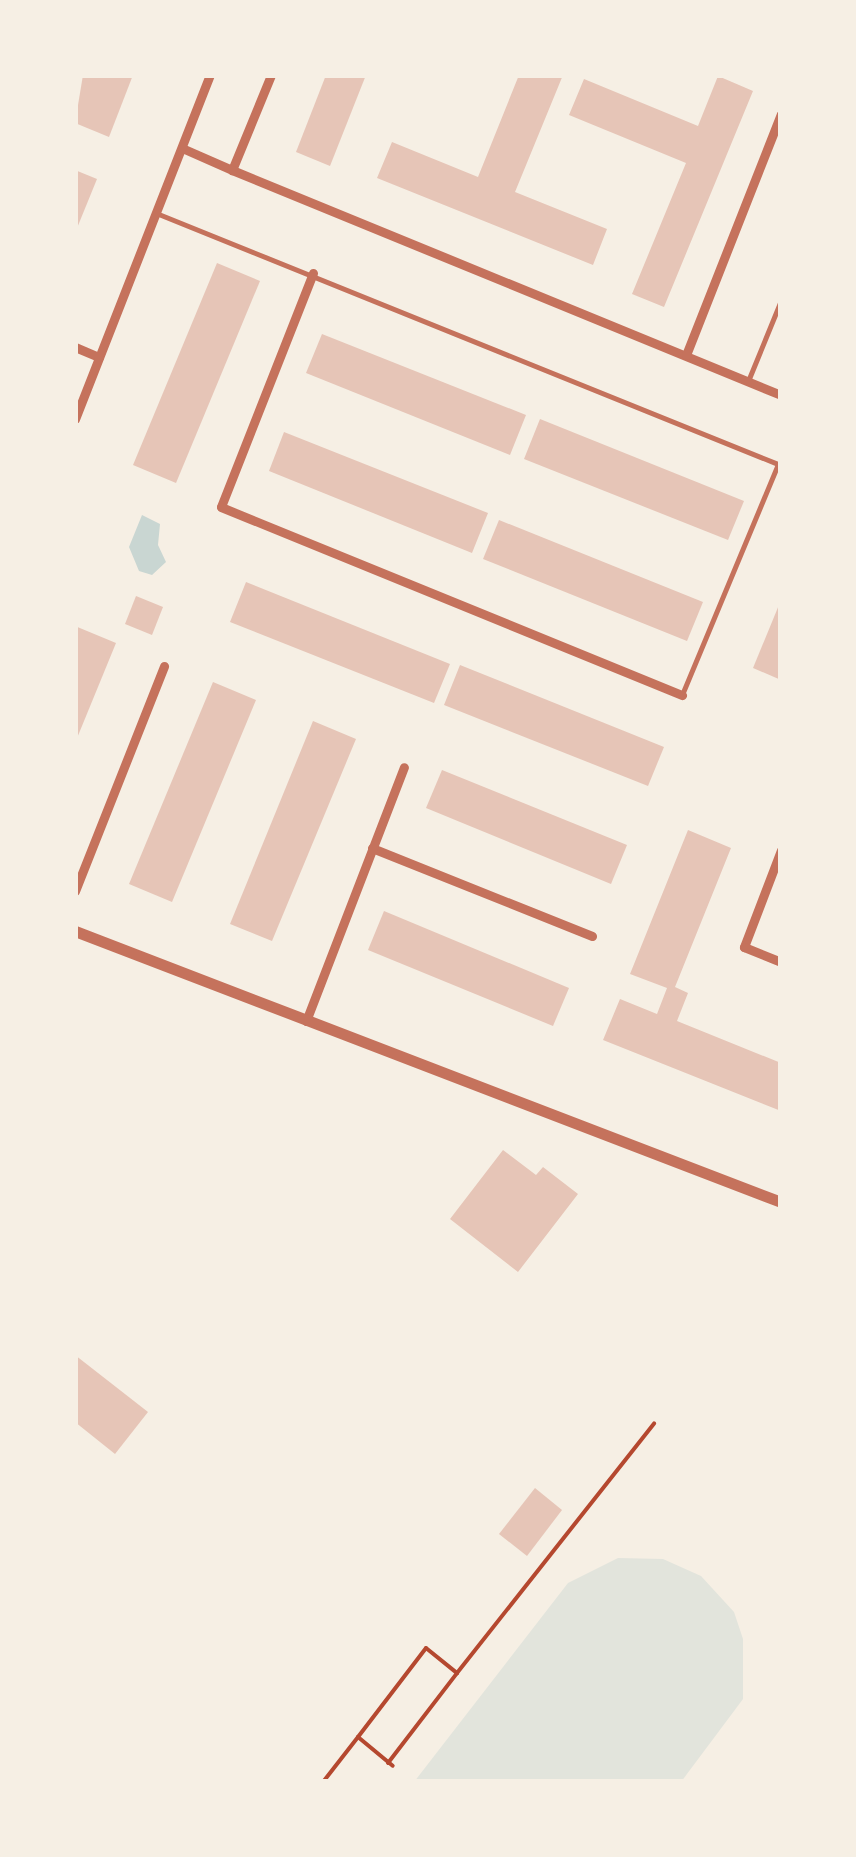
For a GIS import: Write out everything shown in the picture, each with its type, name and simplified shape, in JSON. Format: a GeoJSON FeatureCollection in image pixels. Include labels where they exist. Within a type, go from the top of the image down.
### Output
{"type":"FeatureCollection","features":[{"type":"Feature","properties":{"kind":"street"},"geometry":{"type":"LineString","coordinates":[[75,419],[210,75]]}},
{"type":"Feature","properties":{"kind":"street"},"geometry":{"type":"LineString","coordinates":[[232,170],[271,75]]}},
{"type":"Feature","properties":{"kind":"street"},"geometry":{"type":"LineString","coordinates":[[686,356],[781,114]]}},
{"type":"Feature","properties":{"kind":"street"},"geometry":{"type":"LineString","coordinates":[[182,148],[781,395]]}},
{"type":"Feature","properties":{"kind":"street"},"geometry":{"type":"LineString","coordinates":[[313,273],[221,508],[682,695]]}},
{"type":"Feature","properties":{"kind":"street"},"geometry":{"type":"LineString","coordinates":[[75,347],[99,357]]}},
{"type":"Feature","properties":{"kind":"street"},"geometry":{"type":"LineString","coordinates":[[75,891],[164,666]]}},
{"type":"Feature","properties":{"kind":"street"},"geometry":{"type":"LineString","coordinates":[[306,1022],[404,768]]}},
{"type":"Feature","properties":{"kind":"street"},"geometry":{"type":"LineString","coordinates":[[372,848],[592,936]]}},
{"type":"Feature","properties":{"kind":"street"},"geometry":{"type":"LineString","coordinates":[[781,850],[744,947],[781,962]]}},
{"type":"Feature","properties":{"kind":"street"},"geometry":{"type":"LineString","coordinates":[[75,930],[781,1202]]}},
{"type":"Feature","properties":{"kind":"lane"},"geometry":{"type":"LineString","coordinates":[[156,214],[313,273],[778,464],[682,695]]}},
{"type":"Feature","properties":{"kind":"lane"},"geometry":{"type":"LineString","coordinates":[[748,382],[781,300]]}},
{"type":"Feature","properties":{"kind":"path"},"geometry":{"type":"LineString","coordinates":[[358,1737],[390,1764],[654,1424]]}},
{"type":"Feature","properties":{"kind":"path"},"geometry":{"type":"LineString","coordinates":[[322,1782],[426,1648],[457,1673]]}},
{"type":"Feature","properties":{"kind":"shaded area"},"geometry":{"type":"Polygon","coordinates":[[[142,515],[160,524],[158,545],[166,562],[152,575],[139,571],[129,547],[142,515]]]}},
{"type":"Feature","properties":{"kind":"shaded area"},"geometry":{"type":"Polygon","coordinates":[[[618,1558],[663,1559],[701,1576],[734,1612],[743,1639],[743,1699],[681,1782],[414,1782],[568,1583],[618,1558]]]}},
{"type":"Feature","properties":{"kind":"building"},"geometry":{"type":"Polygon","coordinates":[[[83,75],[133,75],[109,137],[75,123],[83,75]]]}},
{"type":"Feature","properties":{"kind":"building"},"geometry":{"type":"Polygon","coordinates":[[[326,75],[366,75],[330,166],[296,152],[326,75]]]}},
{"type":"Feature","properties":{"kind":"building"},"geometry":{"type":"Polygon","coordinates":[[[519,75],[563,75],[515,192],[607,229],[593,265],[377,178],[392,142],[478,177],[519,75]]]}},
{"type":"Feature","properties":{"kind":"building"},"geometry":{"type":"Polygon","coordinates":[[[718,76],[753,91],[664,307],[632,294],[686,163],[569,115],[584,79],[698,126],[718,76]]]}},
{"type":"Feature","properties":{"kind":"building"},"geometry":{"type":"Polygon","coordinates":[[[75,170],[97,179],[75,233],[75,170]]]}},
{"type":"Feature","properties":{"kind":"building"},"geometry":{"type":"Polygon","coordinates":[[[217,263],[260,281],[176,483],[133,465],[217,263]]]}},
{"type":"Feature","properties":{"kind":"building"},"geometry":{"type":"Polygon","coordinates":[[[322,334],[526,415],[510,455],[306,373],[322,334]]]}},
{"type":"Feature","properties":{"kind":"building"},"geometry":{"type":"Polygon","coordinates":[[[540,419],[744,501],[728,540],[524,459],[540,419]]]}},
{"type":"Feature","properties":{"kind":"building"},"geometry":{"type":"Polygon","coordinates":[[[284,432],[488,513],[472,553],[269,471],[284,432]]]}},
{"type":"Feature","properties":{"kind":"building"},"geometry":{"type":"Polygon","coordinates":[[[499,520],[703,602],[687,641],[483,559],[499,520]]]}},
{"type":"Feature","properties":{"kind":"building"},"geometry":{"type":"Polygon","coordinates":[[[246,582],[450,664],[434,703],[230,622],[246,582]]]}},
{"type":"Feature","properties":{"kind":"building"},"geometry":{"type":"Polygon","coordinates":[[[136,596],[163,607],[152,635],[125,624],[136,596]]]}},
{"type":"Feature","properties":{"kind":"building"},"geometry":{"type":"Polygon","coordinates":[[[781,600],[781,680],[753,668],[781,600]]]}},
{"type":"Feature","properties":{"kind":"building"},"geometry":{"type":"Polygon","coordinates":[[[75,626],[116,643],[75,743],[75,626]]]}},
{"type":"Feature","properties":{"kind":"building"},"geometry":{"type":"Polygon","coordinates":[[[460,665],[664,747],[648,786],[444,705],[460,665]]]}},
{"type":"Feature","properties":{"kind":"building"},"geometry":{"type":"Polygon","coordinates":[[[213,682],[256,700],[172,902],[129,884],[213,682]]]}},
{"type":"Feature","properties":{"kind":"building"},"geometry":{"type":"Polygon","coordinates":[[[313,721],[356,739],[272,941],[230,924],[313,721]]]}},
{"type":"Feature","properties":{"kind":"building"},"geometry":{"type":"Polygon","coordinates":[[[442,770],[627,845],[611,884],[426,808],[442,770]]]}},
{"type":"Feature","properties":{"kind":"building"},"geometry":{"type":"Polygon","coordinates":[[[688,830],[731,848],[675,987],[688,993],[677,1021],[781,1063],[781,1111],[603,1040],[620,999],[657,1014],[667,988],[630,974],[688,830]]]}},
{"type":"Feature","properties":{"kind":"building"},"geometry":{"type":"Polygon","coordinates":[[[384,911],[569,988],[553,1026],[368,950],[384,911]]]}},
{"type":"Feature","properties":{"kind":"building"},"geometry":{"type":"Polygon","coordinates":[[[503,1150],[536,1175],[543,1167],[578,1194],[518,1272],[450,1219],[503,1150]]]}},
{"type":"Feature","properties":{"kind":"building"},"geometry":{"type":"Polygon","coordinates":[[[75,1355],[148,1412],[115,1454],[75,1422],[75,1355]]]}},
{"type":"Feature","properties":{"kind":"building"},"geometry":{"type":"Polygon","coordinates":[[[535,1488],[562,1510],[527,1556],[499,1534],[535,1488]]]}}]}
